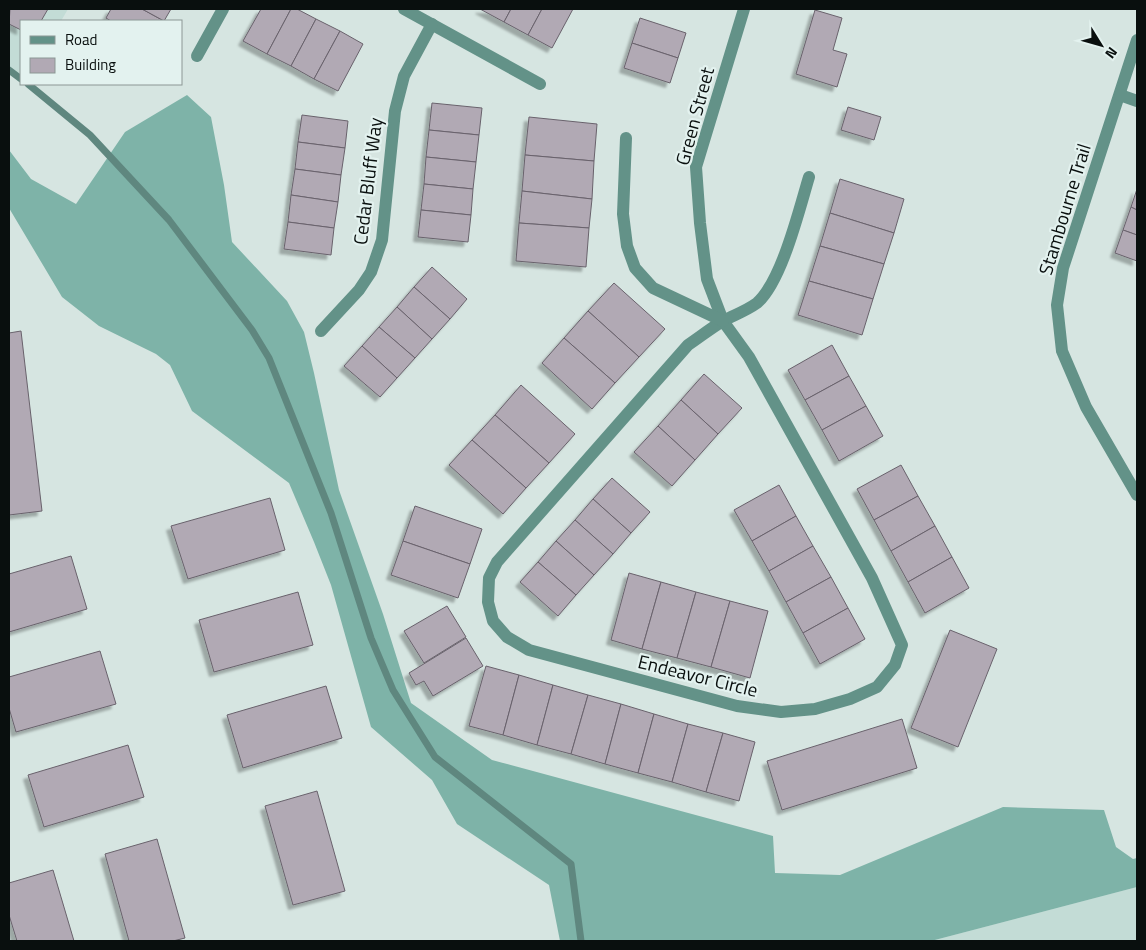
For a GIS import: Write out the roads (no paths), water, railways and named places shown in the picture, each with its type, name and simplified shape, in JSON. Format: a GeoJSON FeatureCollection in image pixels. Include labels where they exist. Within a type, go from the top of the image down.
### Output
{"type":"FeatureCollection","features":[{"type":"Feature","properties":{"kind":"street"},"geometry":{"type":"LineString","coordinates":[[197,56],[223,9]]}},
{"type":"Feature","properties":{"kind":"street"},"geometry":{"type":"LineString","coordinates":[[404,9],[540,84]]}},
{"type":"Feature","properties":{"kind":"street","name":"Green Street"},"geometry":{"type":"LineString","coordinates":[[723,321],[707,279],[696,168],[744,9]]}},
{"type":"Feature","properties":{"kind":"street","name":"Cedar Bluff Way"},"geometry":{"type":"LineString","coordinates":[[321,331],[359,290],[371,272],[382,240],[395,111],[404,76],[432,24]]}},
{"type":"Feature","properties":{"kind":"street","name":"Stambourne Trail"},"geometry":{"type":"LineString","coordinates":[[1137,40],[1063,268],[1057,306],[1062,351],[1086,407],[1137,495]]}},
{"type":"Feature","properties":{"kind":"street"},"geometry":{"type":"LineString","coordinates":[[1120,95],[1137,101]]}},
{"type":"Feature","properties":{"kind":"street"},"geometry":{"type":"LineString","coordinates":[[626,138],[623,214],[627,246],[636,268],[653,288],[723,321]]}},
{"type":"Feature","properties":{"kind":"street","name":"Endeavor Circle"},"geometry":{"type":"LineString","coordinates":[[723,321],[749,357],[872,578],[902,645],[896,665],[877,687],[815,709],[780,712],[736,706],[529,650],[508,637],[492,621],[488,602],[489,578],[497,562],[688,345],[723,321],[740,314],[758,302],[774,279],[788,245],[809,177]]}},
{"type":"Feature","properties":{"kind":"waterway"},"geometry":{"type":"LineString","coordinates":[[9,70],[20,78]]}},
{"type":"Feature","properties":{"kind":"waterway"},"geometry":{"type":"LineString","coordinates":[[29,85],[90,135],[169,220],[252,330],[269,358],[331,513],[371,638],[393,690],[435,757],[571,864],[581,941]]}}]}
